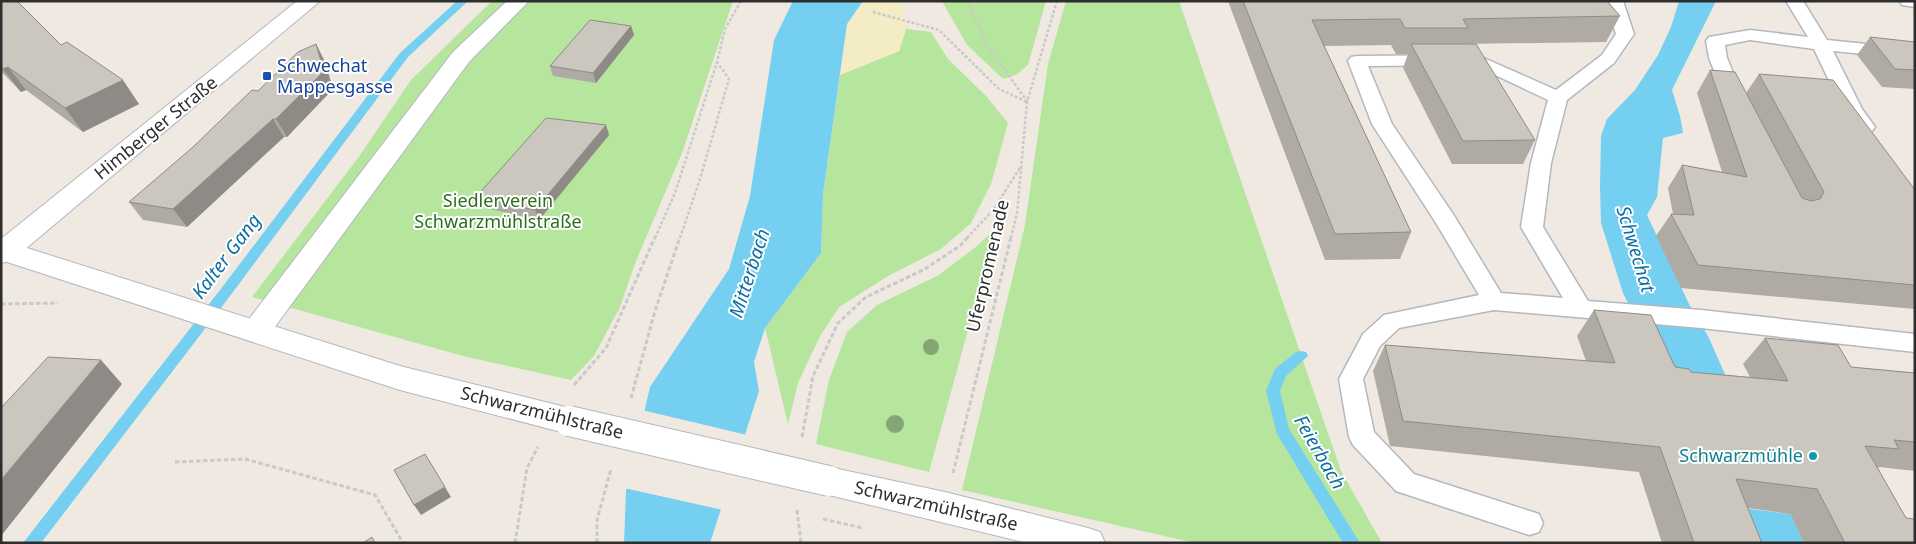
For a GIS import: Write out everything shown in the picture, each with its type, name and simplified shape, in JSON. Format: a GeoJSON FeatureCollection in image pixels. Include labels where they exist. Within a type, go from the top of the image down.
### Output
{"type":"FeatureCollection","features":[{"type":"Feature","properties":{"kind":"street","name":"Himberger Straße"},"geometry":{"type":"LineString","coordinates":[[3,252],[310,1]]}},
{"type":"Feature","properties":{"kind":"street"},"geometry":{"type":"LineString","coordinates":[[249,328],[461,57],[519,1]]}},
{"type":"Feature","properties":{"kind":"street","name":"Schwarzmühlstraße"},"geometry":{"type":"LineString","coordinates":[[3,252],[249,328],[400,378],[555,418],[945,507],[1088,543]]}},
{"type":"Feature","properties":{"kind":"lane"},"geometry":{"type":"LineString","coordinates":[[1581,308],[1532,227],[1541,163],[1558,98],[1608,59],[1625,34],[1614,1]]}},
{"type":"Feature","properties":{"kind":"lane"},"geometry":{"type":"LineString","coordinates":[[1794,1],[1820,43],[1853,110],[1876,141]]}},
{"type":"Feature","properties":{"kind":"lane"},"geometry":{"type":"LineString","coordinates":[[1908,1],[1915,2]]}},
{"type":"Feature","properties":{"kind":"lane"},"geometry":{"type":"LineString","coordinates":[[1744,117],[1728,86],[1718,58],[1715,41],[1750,34],[1915,54]]}},
{"type":"Feature","properties":{"kind":"lane"},"geometry":{"type":"LineString","coordinates":[[1494,301],[1445,219],[1382,124],[1357,62],[1476,60],[1558,98]]}},
{"type":"Feature","properties":{"kind":"lane"},"geometry":{"type":"LineString","coordinates":[[1529,523],[1405,483],[1362,437],[1351,379],[1371,340],[1392,321],[1494,301],[1702,319],[1915,343]]}},
{"type":"Feature","properties":{"kind":"path"},"geometry":{"type":"LineString","coordinates":[[555,418],[576,383],[606,348],[675,193],[717,62],[725,29],[742,1]]}},
{"type":"Feature","properties":{"kind":"path"},"geometry":{"type":"LineString","coordinates":[[968,1],[986,44],[1027,102]]}},
{"type":"Feature","properties":{"kind":"path","name":"Uferpromenade"},"geometry":{"type":"LineString","coordinates":[[945,507],[1017,214],[1027,102],[1057,1]]}},
{"type":"Feature","properties":{"kind":"path"},"geometry":{"type":"LineString","coordinates":[[874,12],[939,30],[999,89],[1027,102]]}},
{"type":"Feature","properties":{"kind":"path"},"geometry":{"type":"LineString","coordinates":[[629,406],[655,311],[700,179],[729,79],[717,62]]}},
{"type":"Feature","properties":{"kind":"path"},"geometry":{"type":"LineString","coordinates":[[802,440],[813,376],[838,323],[866,297],[925,269],[961,245],[994,209],[1021,166]]}},
{"type":"Feature","properties":{"kind":"path"},"geometry":{"type":"LineString","coordinates":[[1,304],[67,302]]}},
{"type":"Feature","properties":{"kind":"path"},"geometry":{"type":"LineString","coordinates":[[515,543],[527,468],[538,449]]}},
{"type":"Feature","properties":{"kind":"path"},"geometry":{"type":"LineString","coordinates":[[175,462],[245,459],[374,495],[403,543]]}},
{"type":"Feature","properties":{"kind":"path"},"geometry":{"type":"LineString","coordinates":[[597,543],[597,520],[613,463]]}},
{"type":"Feature","properties":{"kind":"path"},"geometry":{"type":"LineString","coordinates":[[796,505],[801,543]]}},
{"type":"Feature","properties":{"kind":"green space","name":"Siedlerverein Schwarzmühlstraße"},"geometry":{"type":"Polygon","coordinates":[[[492,1],[733,1],[682,153],[636,261],[620,307],[594,356],[571,380],[463,356],[252,297],[358,158],[411,80],[492,1]]]}},
{"type":"Feature","properties":{"kind":"green space"},"geometry":{"type":"Polygon","coordinates":[[[942,1],[1046,1],[1028,65],[1016,75],[1003,79],[967,45],[942,1]]]}},
{"type":"Feature","properties":{"kind":"green space"},"geometry":{"type":"Polygon","coordinates":[[[1066,1],[1179,1],[1341,471],[1382,543],[1195,543],[962,490],[1025,225],[1048,64],[1066,1]]]}},
{"type":"Feature","properties":{"kind":"green space"},"geometry":{"type":"Polygon","coordinates":[[[906,29],[931,32],[948,59],[986,96],[1008,123],[991,184],[971,223],[941,249],[888,276],[839,307],[819,338],[798,383],[788,424],[765,328],[821,253],[823,194],[840,75],[899,51],[906,29]]]}},
{"type":"Feature","properties":{"kind":"green space"},"geometry":{"type":"Polygon","coordinates":[[[996,228],[929,472],[816,444],[829,380],[847,332],[877,305],[939,275],[977,246],[996,228]]]}},
{"type":"Feature","properties":{"kind":"sand"},"geometry":{"type":"Polygon","coordinates":[[[863,1],[903,1],[906,29],[899,51],[840,75],[847,24],[863,1]]]}},
{"type":"Feature","properties":{"kind":"water","name":"Mitterbach"},"geometry":{"type":"Polygon","coordinates":[[[793,1],[863,1],[847,24],[823,194],[821,253],[765,328],[754,362],[759,391],[710,543],[624,543],[626,491],[650,387],[729,269],[750,196],[774,40],[793,1]]]}},
{"type":"Feature","properties":{"kind":"water","name":"Schwechat"},"geometry":{"type":"Polygon","coordinates":[[[1679,1],[1716,1],[1672,90],[1683,133],[1663,138],[1657,197],[1647,215],[1689,304],[1709,338],[1738,404],[1684,432],[1642,331],[1623,293],[1601,223],[1600,186],[1601,136],[1607,119],[1635,90],[1658,55],[1671,27],[1679,1]]]}},
{"type":"Feature","properties":{"kind":"water"},"geometry":{"type":"Polygon","coordinates":[[[1712,504],[1790,514],[1804,543],[1727,543],[1712,504]]]}},
{"type":"Feature","properties":{"kind":"pier"},"geometry":{"type":"Polygon","coordinates":[[[642,410],[747,435],[723,510],[624,488],[642,410]]]}},
{"type":"Feature","properties":{"kind":"building"},"geometry":{"type":"Polygon","coordinates":[[[1,1],[17,1],[61,45],[67,42],[123,80],[65,108],[8,67],[3,69],[1,67],[1,1]]]}},
{"type":"Feature","properties":{"kind":"building"},"geometry":{"type":"Polygon","coordinates":[[[1243,1],[1607,1],[1620,16],[1463,19],[1468,28],[1405,28],[1400,19],[1312,20],[1411,232],[1335,234],[1243,1]]]}},
{"type":"Feature","properties":{"kind":"building"},"geometry":{"type":"Polygon","coordinates":[[[590,20],[631,26],[593,73],[550,66],[590,20]]]}},
{"type":"Feature","properties":{"kind":"building"},"geometry":{"type":"Polygon","coordinates":[[[1870,37],[1915,42],[1915,70],[1895,69],[1870,37]]]}},
{"type":"Feature","properties":{"kind":"building"},"geometry":{"type":"Polygon","coordinates":[[[316,44],[324,71],[276,119],[273,119],[173,209],[129,202],[193,147],[252,90],[258,91],[298,52],[316,44]]]}},
{"type":"Feature","properties":{"kind":"building"},"geometry":{"type":"Polygon","coordinates":[[[1411,44],[1476,44],[1535,140],[1463,141],[1411,44]]]}},
{"type":"Feature","properties":{"kind":"building"},"geometry":{"type":"Polygon","coordinates":[[[1710,70],[1735,72],[1802,198],[1811,201],[1820,199],[1824,192],[1759,74],[1833,80],[1915,190],[1915,285],[1698,265],[1671,214],[1694,215],[1682,165],[1747,177],[1710,70]]]}},
{"type":"Feature","properties":{"kind":"building"},"geometry":{"type":"Polygon","coordinates":[[[546,118],[606,125],[535,210],[476,197],[546,118]]]}},
{"type":"Feature","properties":{"kind":"building"},"geometry":{"type":"Polygon","coordinates":[[[1594,310],[1651,315],[1675,367],[1689,369],[1691,372],[1788,381],[1765,338],[1838,345],[1851,367],[1915,373],[1915,442],[1894,440],[1899,449],[1865,446],[1906,518],[1915,519],[1915,543],[1845,543],[1817,489],[1736,479],[1762,543],[1694,543],[1660,447],[1403,421],[1385,345],[1615,363],[1594,310]]]}},
{"type":"Feature","properties":{"kind":"building"},"geometry":{"type":"Polygon","coordinates":[[[48,357],[101,360],[1,480],[1,408],[48,357]]]}},
{"type":"Feature","properties":{"kind":"building"},"geometry":{"type":"Polygon","coordinates":[[[425,454],[445,487],[414,505],[394,470],[425,454]]]}},
{"type":"Feature","properties":{"kind":"building"},"geometry":{"type":"Polygon","coordinates":[[[372,537],[375,543],[363,543],[372,537]]]}},
{"type":"Feature","properties":{"kind":"waterway","name":"Kalter Gang"},"geometry":{"type":"LineString","coordinates":[[31,543],[225,293],[404,55],[463,1]]}},
{"type":"Feature","properties":{"kind":"waterway","name":"Feierbach"},"geometry":{"type":"LineString","coordinates":[[1301,356],[1280,373],[1273,391],[1282,430],[1352,543]]}},
{"type":"Feature","properties":{"kind":"place","name":"Schwechat Mappesgasse"},"geometry":{"type":"Point","coordinates":[267,76]}},
{"type":"Feature","properties":{"kind":"place","name":"Schwarzmühle"},"geometry":{"type":"Point","coordinates":[1813,456]}}]}
